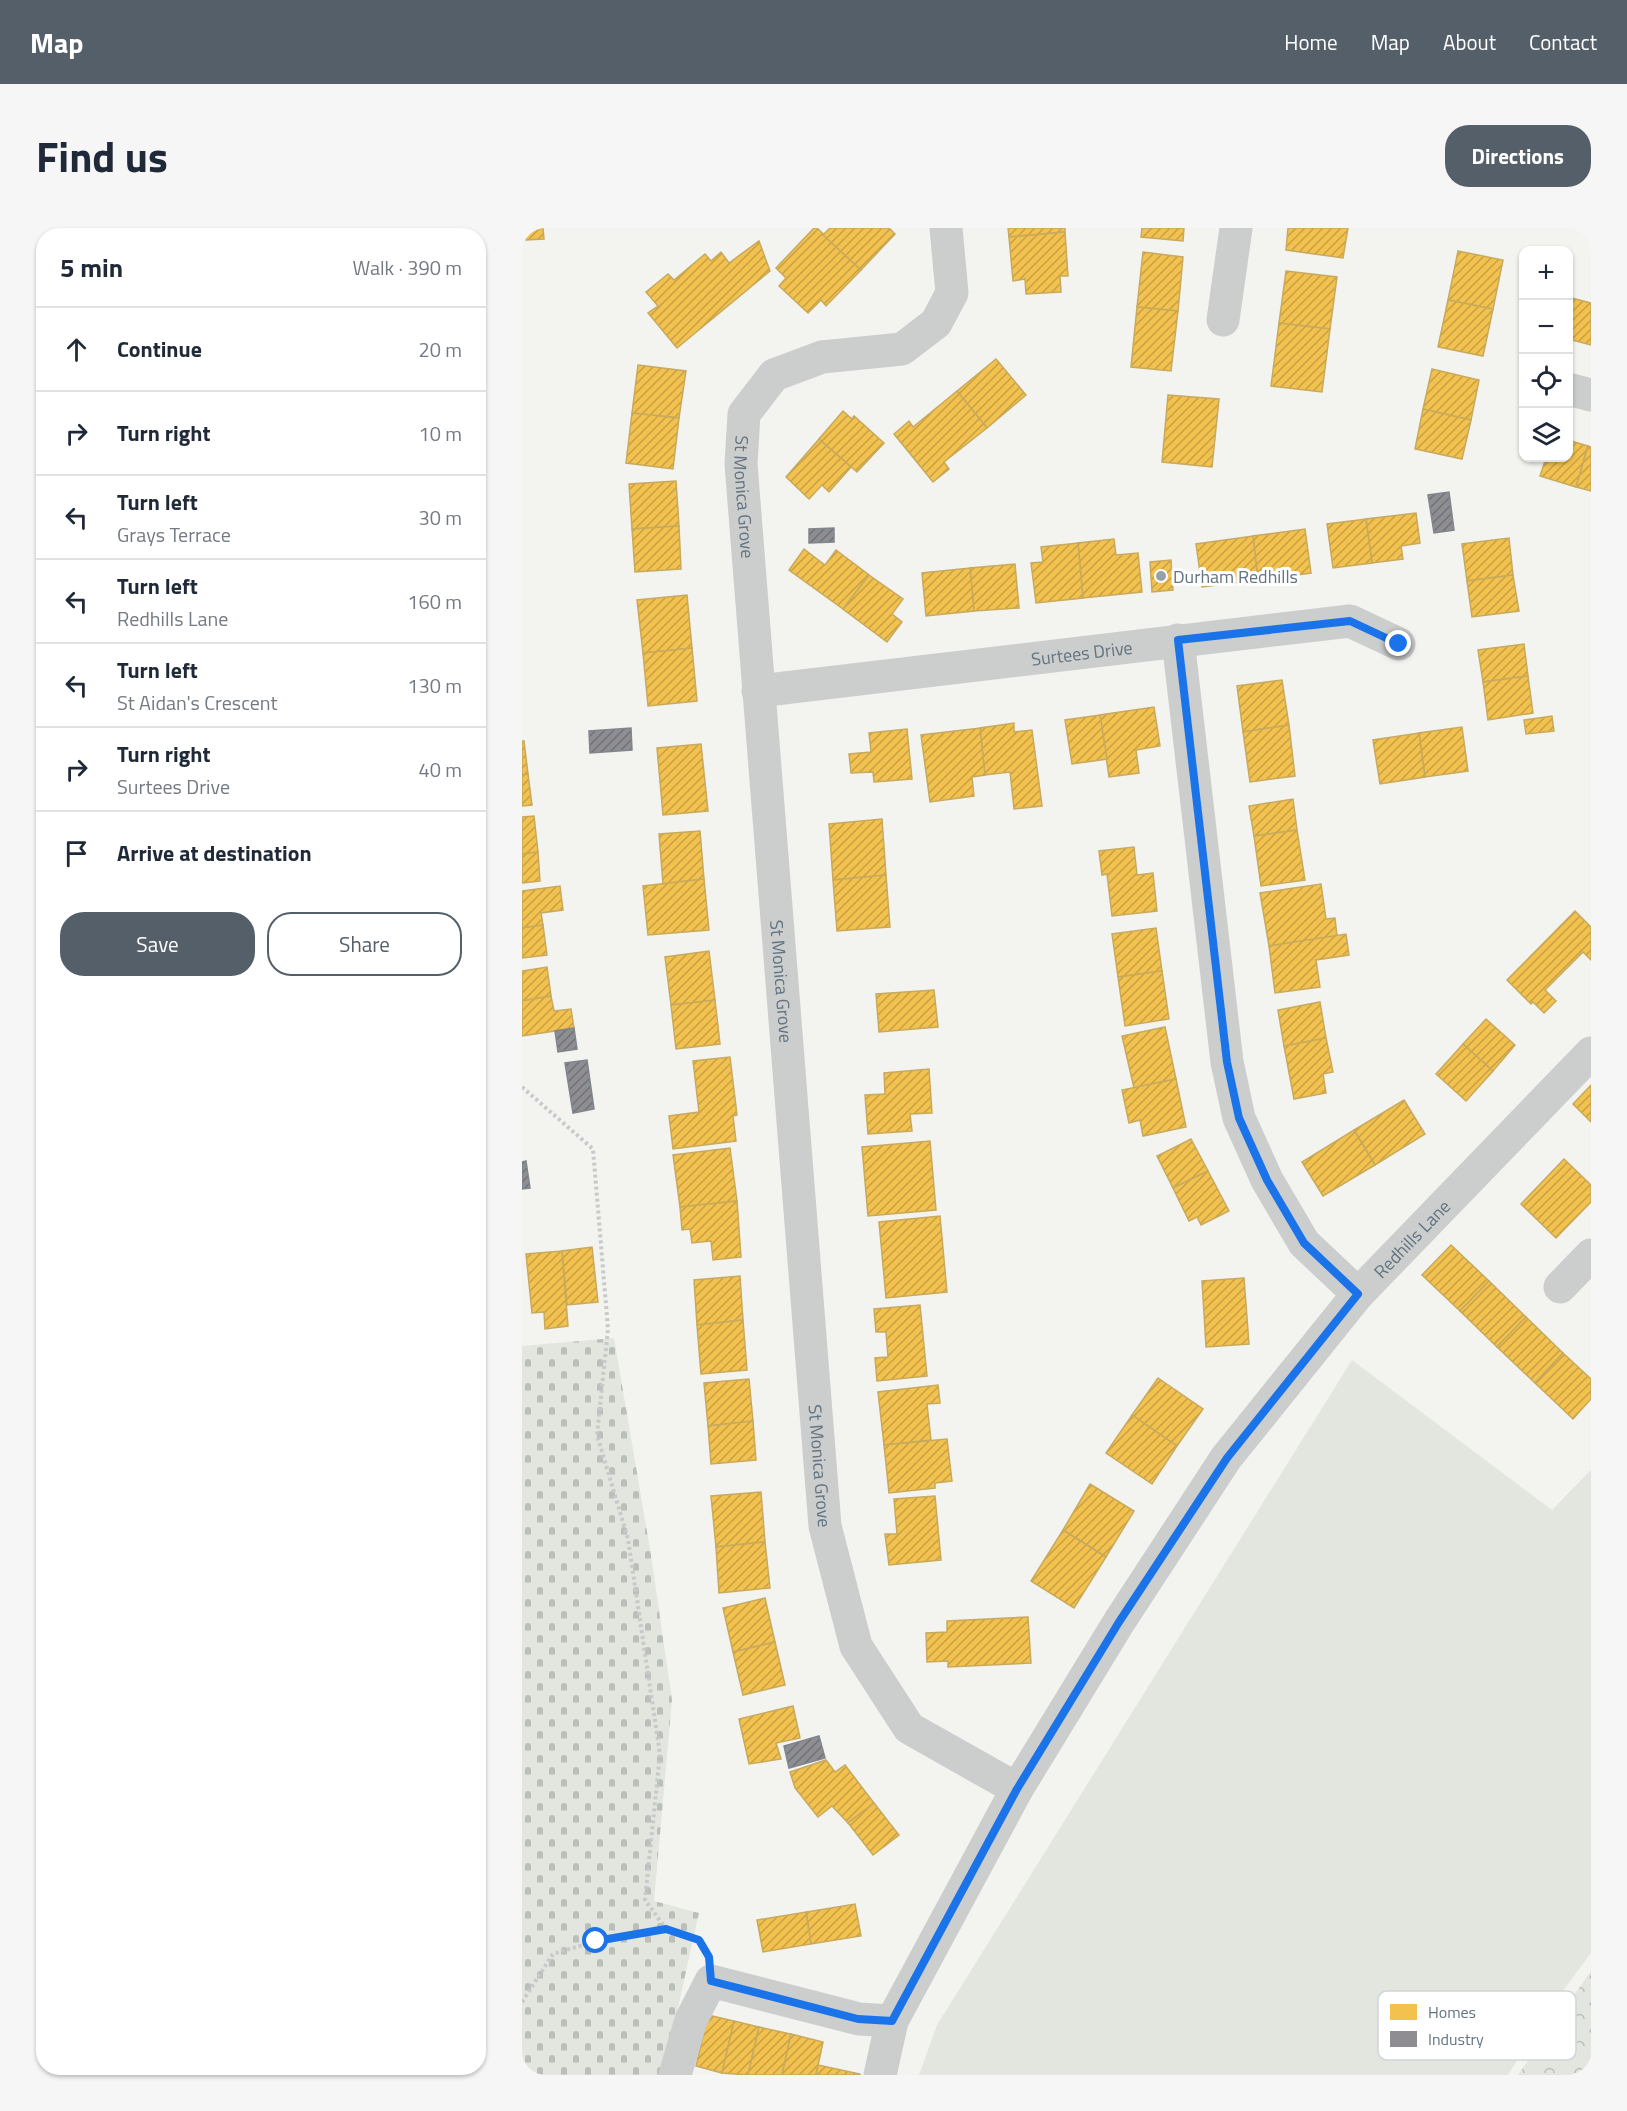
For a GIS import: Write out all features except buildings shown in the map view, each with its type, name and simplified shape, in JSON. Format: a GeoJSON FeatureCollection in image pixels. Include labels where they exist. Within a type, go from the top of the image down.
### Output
{"type":"FeatureCollection","features":[{"type":"Feature","properties":{"kind":"street","name":"St Monica Grove"},"geometry":{"type":"LineString","coordinates":[[946,228],[952,293],[936,323],[902,349],[822,357],[774,375],[744,414],[741,464],[825,1526],[856,1646],[909,1728],[1017,1789]]}},
{"type":"Feature","properties":{"kind":"street"},"geometry":{"type":"LineString","coordinates":[[1223,320],[1236,228]]}},
{"type":"Feature","properties":{"kind":"street"},"geometry":{"type":"LineString","coordinates":[[1573,390],[1591,394]]}},
{"type":"Feature","properties":{"kind":"street","name":"Surtees Drive"},"geometry":{"type":"LineString","coordinates":[[758,691],[1350,621],[1399,644]]}},
{"type":"Feature","properties":{"kind":"street"},"geometry":{"type":"LineString","coordinates":[[1178,640],[1227,1062],[1239,1118],[1267,1180],[1304,1243],[1358,1294]]}},
{"type":"Feature","properties":{"kind":"street","name":"Redhills Lane"},"geometry":{"type":"LineString","coordinates":[[880,2075],[892,2021],[1017,1789],[1119,1622],[1227,1458],[1358,1294],[1591,1053]]}},
{"type":"Feature","properties":{"kind":"street"},"geometry":{"type":"LineString","coordinates":[[1560,1287],[1591,1255]]}},
{"type":"Feature","properties":{"kind":"street"},"geometry":{"type":"LineString","coordinates":[[675,2075],[691,2020],[711,1981],[858,2019],[892,2021]]}},
{"type":"Feature","properties":{"kind":"path"},"geometry":{"type":"LineString","coordinates":[[522,1088],[593,1149],[608,1329],[597,1435],[628,1539],[660,1754],[645,1900],[666,1929]]}},
{"type":"Feature","properties":{"kind":"path"},"geometry":{"type":"LineString","coordinates":[[522,2002],[554,1954],[596,1941],[666,1929],[699,1940],[709,1957],[711,1981]]}},
{"type":"Feature","properties":{"kind":"green space"},"geometry":{"type":"Polygon","coordinates":[[[614,1338],[651,1555],[672,1700],[654,1901],[699,1913],[663,2075],[522,2075],[522,1346],[614,1338]]]}},
{"type":"Feature","properties":{"kind":"green space"},"geometry":{"type":"Polygon","coordinates":[[[1352,1360],[1552,1510],[1591,1470],[1591,1953],[1563,1991],[1378,1991],[1378,2060],[1517,2060],[1508,2075],[919,2075],[937,2025],[1352,1360]]]}},
{"type":"Feature","properties":{"kind":"green space"},"geometry":{"type":"Polygon","coordinates":[[[1591,1971],[1591,2075],[1518,2075],[1529,2060],[1576,2060],[1576,1992],[1591,1971]]]}},
{"type":"Feature","properties":{"kind":"place","name":"Durham Redhills"},"geometry":{"type":"Point","coordinates":[1161,576]}},
{"type":"Feature","properties":{"kind":"route"},"geometry":{"type":"LineString","coordinates":[[596,1941],[666,1929],[699,1940],[709,1957],[711,1981],[858,2019],[892,2021],[1017,1789],[1119,1622],[1227,1458],[1358,1294],[1304,1243],[1267,1180],[1239,1118],[1227,1062],[1178,640],[1350,621],[1399,644]]}}]}
